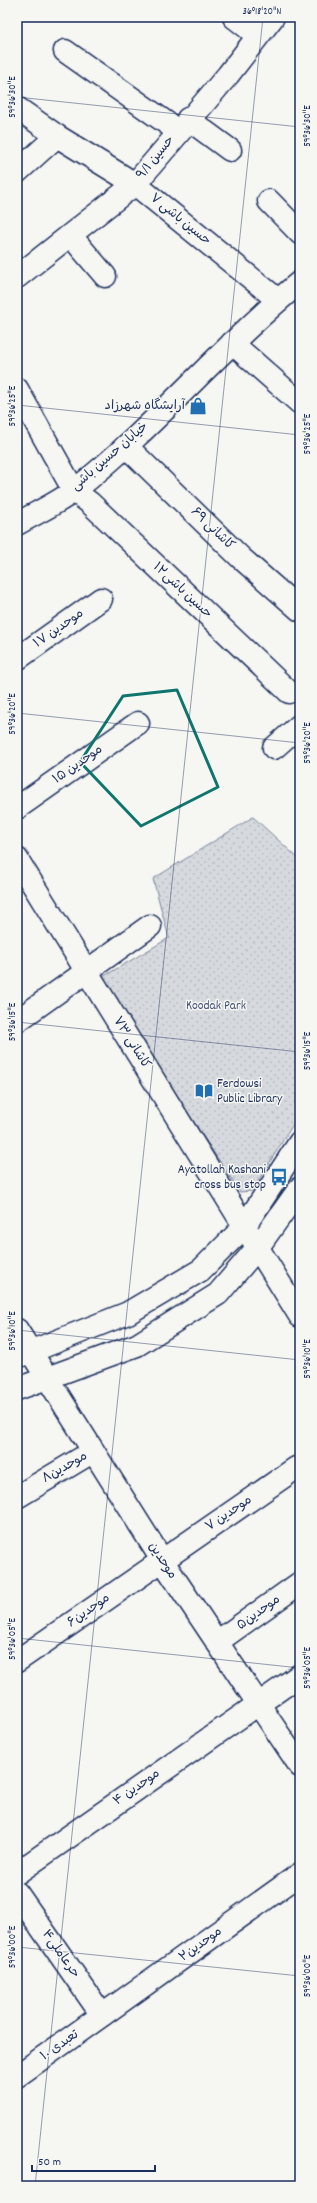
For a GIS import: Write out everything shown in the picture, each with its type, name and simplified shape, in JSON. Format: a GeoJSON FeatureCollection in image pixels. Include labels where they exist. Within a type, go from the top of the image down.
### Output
{"type":"FeatureCollection","features":[{"type":"Feature","properties":{"kind":"street"},"geometry":{"type":"LineString","coordinates":[[234,17],[257,35]]}},
{"type":"Feature","properties":{"kind":"street","name":"حسین ۹/۱"},"geometry":{"type":"LineString","coordinates":[[17,277],[71,236],[135,184],[183,125],[228,75],[257,35],[273,17]]}},
{"type":"Feature","properties":{"kind":"street"},"geometry":{"type":"LineString","coordinates":[[65,51],[183,125],[230,150]]}},
{"type":"Feature","properties":{"kind":"street","name":"حسین باشی ۷"},"geometry":{"type":"LineString","coordinates":[[17,108],[57,136],[135,184],[278,300]]}},
{"type":"Feature","properties":{"kind":"street"},"geometry":{"type":"LineString","coordinates":[[17,172],[57,136]]}},
{"type":"Feature","properties":{"kind":"street"},"geometry":{"type":"LineString","coordinates":[[270,201],[300,233]]}},
{"type":"Feature","properties":{"kind":"street"},"geometry":{"type":"LineString","coordinates":[[71,236],[104,276]]}},
{"type":"Feature","properties":{"kind":"street","name":"خیابان حسین باشی"},"geometry":{"type":"LineString","coordinates":[[17,524],[74,491],[126,446],[232,343],[278,300],[300,282]]}},
{"type":"Feature","properties":{"kind":"street"},"geometry":{"type":"LineString","coordinates":[[232,343],[300,403]]}},
{"type":"Feature","properties":{"kind":"street"},"geometry":{"type":"LineString","coordinates":[[17,388],[74,491]]}},
{"type":"Feature","properties":{"kind":"street","name":"کاشانی ۶۹"},"geometry":{"type":"LineString","coordinates":[[126,446],[241,558],[300,610]]}},
{"type":"Feature","properties":{"kind":"street","name":"حسین باشی۱۲"},"geometry":{"type":"LineString","coordinates":[[74,491],[90,504],[289,692]]}},
{"type":"Feature","properties":{"kind":"street","name":"موحدین ۱۷"},"geometry":{"type":"LineString","coordinates":[[17,658],[101,599]]}},
{"type":"Feature","properties":{"kind":"street","name":"موحدین ۱۵"},"geometry":{"type":"LineString","coordinates":[[17,808],[138,723]]}},
{"type":"Feature","properties":{"kind":"street"},"geometry":{"type":"LineString","coordinates":[[274,748],[300,725]]}},
{"type":"Feature","properties":{"kind":"street","name":"کاشانی ۷۳"},"geometry":{"type":"LineString","coordinates":[[17,859],[300,1316]]}},
{"type":"Feature","properties":{"kind":"street"},"geometry":{"type":"LineString","coordinates":[[17,1021],[150,926]]}},
{"type":"Feature","properties":{"kind":"street"},"geometry":{"type":"LineString","coordinates":[[24,1354],[128,1313],[201,1270],[244,1227],[300,1142]]}},
{"type":"Feature","properties":{"kind":"street"},"geometry":{"type":"LineString","coordinates":[[17,1389],[47,1376],[137,1345],[218,1294],[258,1247],[300,1188]]}},
{"type":"Feature","properties":{"kind":"street","name":"موحدین"},"geometry":{"type":"LineString","coordinates":[[17,1330],[24,1354],[47,1376],[92,1452],[162,1560],[300,1766]]}},
{"type":"Feature","properties":{"kind":"street","name":"موحدین۸"},"geometry":{"type":"LineString","coordinates":[[17,1497],[92,1452]]}},
{"type":"Feature","properties":{"kind":"street","name":"موحدین ۷"},"geometry":{"type":"LineString","coordinates":[[162,1560],[296,1468]]}},
{"type":"Feature","properties":{"kind":"street","name":"موحدین۶"},"geometry":{"type":"LineString","coordinates":[[17,1661],[162,1560]]}},
{"type":"Feature","properties":{"kind":"street","name":"موحدین۵"},"geometry":{"type":"LineString","coordinates":[[217,1642],[300,1583]]}},
{"type":"Feature","properties":{"kind":"street","name":"موحدین ۴"},"geometry":{"type":"LineString","coordinates":[[17,1873],[300,1674]]}},
{"type":"Feature","properties":{"kind":"street","name":"موحدین۲"},"geometry":{"type":"LineString","coordinates":[[102,2015],[300,1874]]}},
{"type":"Feature","properties":{"kind":"street","name":"حرعاملی۴"},"geometry":{"type":"LineString","coordinates":[[17,1893],[102,2015]]}},
{"type":"Feature","properties":{"kind":"street","name":"تعبدی ۱۰"},"geometry":{"type":"LineString","coordinates":[[17,2076],[102,2015]]}},
{"type":"Feature","properties":{"kind":"highlighted area"},"geometry":{"type":"Polygon","coordinates":[[[177,690],[218,787],[141,826],[80,762],[123,696],[177,690]]]}},
{"type":"Feature","properties":{"kind":"green space","name":"Koodak Park"},"geometry":{"type":"Polygon","coordinates":[[[253,817],[300,860],[300,1113],[252,1191],[240,1192],[99,979],[169,938],[153,879],[253,817]]]}},
{"type":"Feature","properties":{"kind":"place","name":"آرایشگاه شهرزاد"},"geometry":{"type":"Point","coordinates":[198,406]}},
{"type":"Feature","properties":{"kind":"place","name":"Ferdowsi Public Library"},"geometry":{"type":"Point","coordinates":[204,1091]}},
{"type":"Feature","properties":{"kind":"place","name":"Ayatollah Kashani cross bus stop"},"geometry":{"type":"Point","coordinates":[279,1177]}}]}
